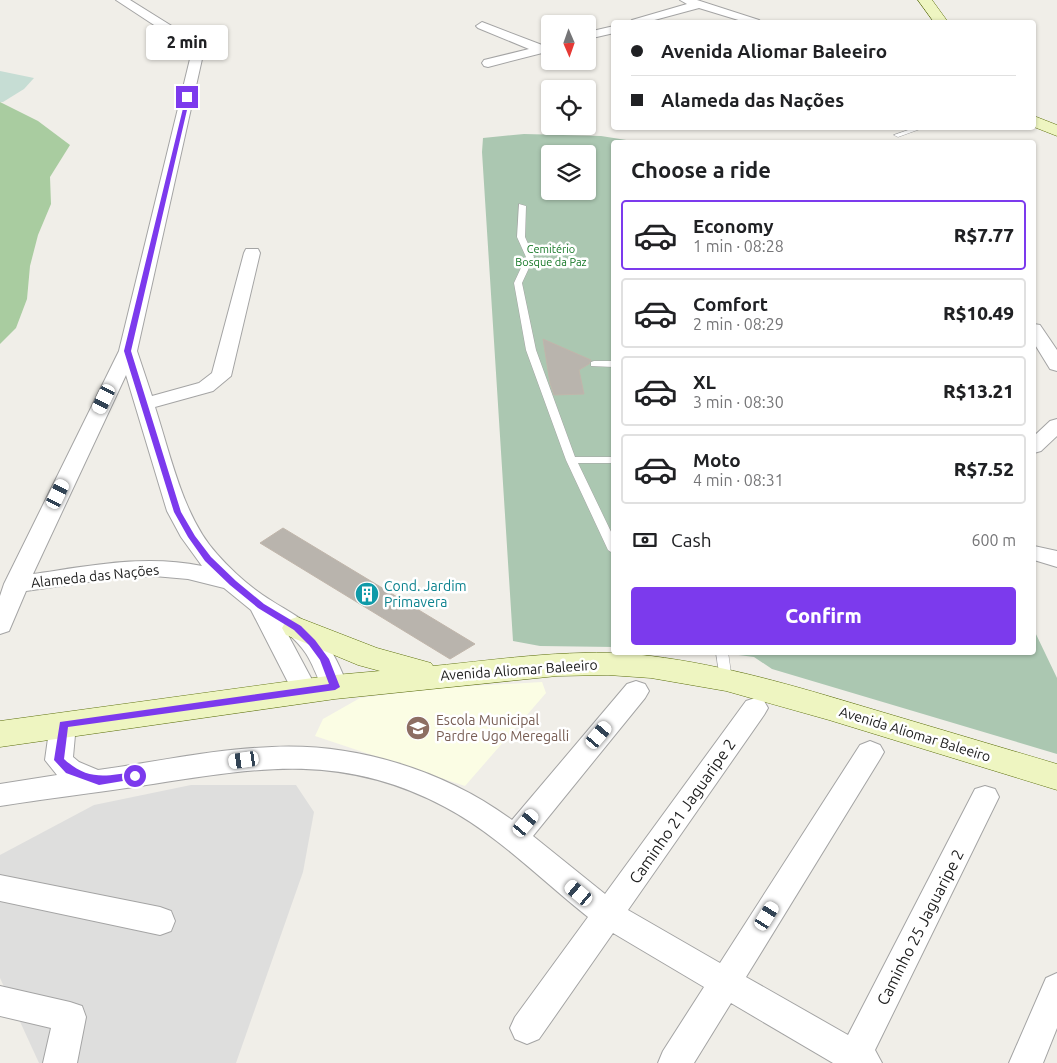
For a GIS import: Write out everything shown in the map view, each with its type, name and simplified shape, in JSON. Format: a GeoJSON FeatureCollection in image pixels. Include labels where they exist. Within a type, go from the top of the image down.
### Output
{"type":"FeatureCollection","features":[{"type":"Feature","properties":{"kind":"main road"},"geometry":{"type":"LineString","coordinates":[[925,0],[940,20]]}},
{"type":"Feature","properties":{"kind":"main road"},"geometry":{"type":"LineString","coordinates":[[1036,122],[1057,131]]}},
{"type":"Feature","properties":{"kind":"main road"},"geometry":{"type":"LineString","coordinates":[[297,628],[369,658],[441,676]]}},
{"type":"Feature","properties":{"kind":"main road","name":"Avenida Aliomar Baleeiro"},"geometry":{"type":"LineString","coordinates":[[0,734],[320,689],[557,665],[724,666],[829,708],[1057,777]]}},
{"type":"Feature","properties":{"kind":"street","name":"Alameda das Nações"},"geometry":{"type":"LineString","coordinates":[[0,625],[16,584],[128,351],[196,52],[187,41],[122,0]]}},
{"type":"Feature","properties":{"kind":"street"},"geometry":{"type":"LineString","coordinates":[[686,0],[749,20]]}},
{"type":"Feature","properties":{"kind":"street"},"geometry":{"type":"LineString","coordinates":[[643,20],[699,4]]}},
{"type":"Feature","properties":{"kind":"street"},"geometry":{"type":"LineString","coordinates":[[482,26],[541,47]]}},
{"type":"Feature","properties":{"kind":"street"},"geometry":{"type":"LineString","coordinates":[[596,34],[611,30]]}},
{"type":"Feature","properties":{"kind":"street"},"geometry":{"type":"LineString","coordinates":[[488,63],[541,49]]}},
{"type":"Feature","properties":{"kind":"street"},"geometry":{"type":"LineString","coordinates":[[143,404],[206,387],[221,376],[252,253]]}},
{"type":"Feature","properties":{"kind":"street"},"geometry":{"type":"LineString","coordinates":[[1036,333],[1047,358]]}},
{"type":"Feature","properties":{"kind":"street","name":"Alameda das Nações"},"geometry":{"type":"LineString","coordinates":[[128,351],[178,512],[192,537],[208,559],[233,583],[261,606],[297,628],[312,642],[324,659],[320,689]]}},
{"type":"Feature","properties":{"kind":"street"},"geometry":{"type":"LineString","coordinates":[[1036,446],[1057,425]]}},
{"type":"Feature","properties":{"kind":"street"},"geometry":{"type":"LineString","coordinates":[[1036,554],[1057,560]]}},
{"type":"Feature","properties":{"kind":"street","name":"Alameda das Nações"},"geometry":{"type":"LineString","coordinates":[[16,584],[146,569],[172,569],[199,573],[233,583]]}},
{"type":"Feature","properties":{"kind":"street","name":"Alameda das Nações"},"geometry":{"type":"LineString","coordinates":[[261,606],[320,689]]}},
{"type":"Feature","properties":{"kind":"street"},"geometry":{"type":"LineString","coordinates":[[514,838],[636,692]]}},
{"type":"Feature","properties":{"kind":"street","name":"Caminho 21 Jaguaripe 2"},"geometry":{"type":"LineString","coordinates":[[527,1028],[755,708]]}},
{"type":"Feature","properties":{"kind":"street"},"geometry":{"type":"LineString","coordinates":[[0,793],[44,773],[58,760],[63,724]]}},
{"type":"Feature","properties":{"kind":"street"},"geometry":{"type":"LineString","coordinates":[[675,1063],[870,752]]}},
{"type":"Feature","properties":{"kind":"street"},"geometry":{"type":"LineString","coordinates":[[0,793],[244,760],[289,757],[332,760],[374,769],[415,781],[455,799],[482,815],[514,838],[579,893],[609,915],[726,982],[857,1061]]}},
{"type":"Feature","properties":{"kind":"street"},"geometry":{"type":"LineString","coordinates":[[58,760],[69,770],[99,781]]}},
{"type":"Feature","properties":{"kind":"street","name":"Caminho 25 Jaguaripe 2"},"geometry":{"type":"LineString","coordinates":[[857,1061],[985,797]]}},
{"type":"Feature","properties":{"kind":"street"},"geometry":{"type":"LineString","coordinates":[[0,888],[160,921]]}},
{"type":"Feature","properties":{"kind":"street"},"geometry":{"type":"LineString","coordinates":[[1026,1063],[1057,988]]}},
{"type":"Feature","properties":{"kind":"street"},"geometry":{"type":"LineString","coordinates":[[0,1001],[70,1017],[60,1063]]}},
{"type":"Feature","properties":{"kind":"lane"},"geometry":{"type":"LineString","coordinates":[[898,135],[914,130]]}},
{"type":"Feature","properties":{"kind":"lane"},"geometry":{"type":"LineString","coordinates":[[522,206],[521,237],[530,257],[518,283],[531,350],[571,460],[611,544]]}},
{"type":"Feature","properties":{"kind":"lane"},"geometry":{"type":"LineString","coordinates":[[594,364],[611,364]]}},
{"type":"Feature","properties":{"kind":"lane"},"geometry":{"type":"LineString","coordinates":[[571,460],[611,460]]}},
{"type":"Feature","properties":{"kind":"shaded area"},"geometry":{"type":"Polygon","coordinates":[[[0,71],[34,78],[24,89],[0,102],[0,71]]]}},
{"type":"Feature","properties":{"kind":"shaded area","name":"Escola Municipal Pardre Ugo Meregalli"},"geometry":{"type":"Polygon","coordinates":[[[542,682],[546,693],[465,786],[315,736],[323,719],[360,698],[438,688],[542,682]]]}},
{"type":"Feature","properties":{"kind":"shaded area"},"geometry":{"type":"Polygon","coordinates":[[[191,785],[296,785],[314,812],[303,872],[236,1063],[39,1063],[0,978],[0,855],[94,805],[191,785]]]}},
{"type":"Feature","properties":{"kind":"green space"},"geometry":{"type":"Polygon","coordinates":[[[0,102],[38,121],[70,145],[50,177],[51,204],[38,235],[30,266],[27,299],[16,328],[0,344],[0,102]]]}},
{"type":"Feature","properties":{"kind":"green space","name":"Cemitério Bosque da Paz"},"geometry":{"type":"Polygon","coordinates":[[[524,134],[601,136],[626,140],[611,140],[611,647],[540,646],[513,641],[482,152],[483,138],[524,134]]]}},
{"type":"Feature","properties":{"kind":"green space"},"geometry":{"type":"Polygon","coordinates":[[[1036,634],[1057,678],[1057,754],[772,669],[754,657],[738,655],[1036,655],[1036,634]]]}},
{"type":"Feature","properties":{"kind":"building"},"geometry":{"type":"Polygon","coordinates":[[[543,339],[591,360],[589,364],[579,370],[584,394],[554,395],[550,383],[543,339]]]}},
{"type":"Feature","properties":{"kind":"building","name":"Cond. Jardim Primavera"},"geometry":{"type":"Polygon","coordinates":[[[283,528],[475,644],[450,659],[260,543],[283,528]]]}},
{"type":"Feature","properties":{"kind":"place","name":"Cond. Jardim Primavera"},"geometry":{"type":"Point","coordinates":[367,594]}},
{"type":"Feature","properties":{"kind":"place","name":"Escola Municipal Pardre Ugo Meregalli"},"geometry":{"type":"Point","coordinates":[418,728]}},
{"type":"Feature","properties":{"kind":"route"},"geometry":{"type":"LineString","coordinates":[[135,776],[99,781],[69,770],[58,760],[63,724],[335,687],[324,659],[312,642],[297,628],[261,606],[233,583],[208,559],[192,537],[178,512],[165,475],[128,351],[187,97]]}}]}
